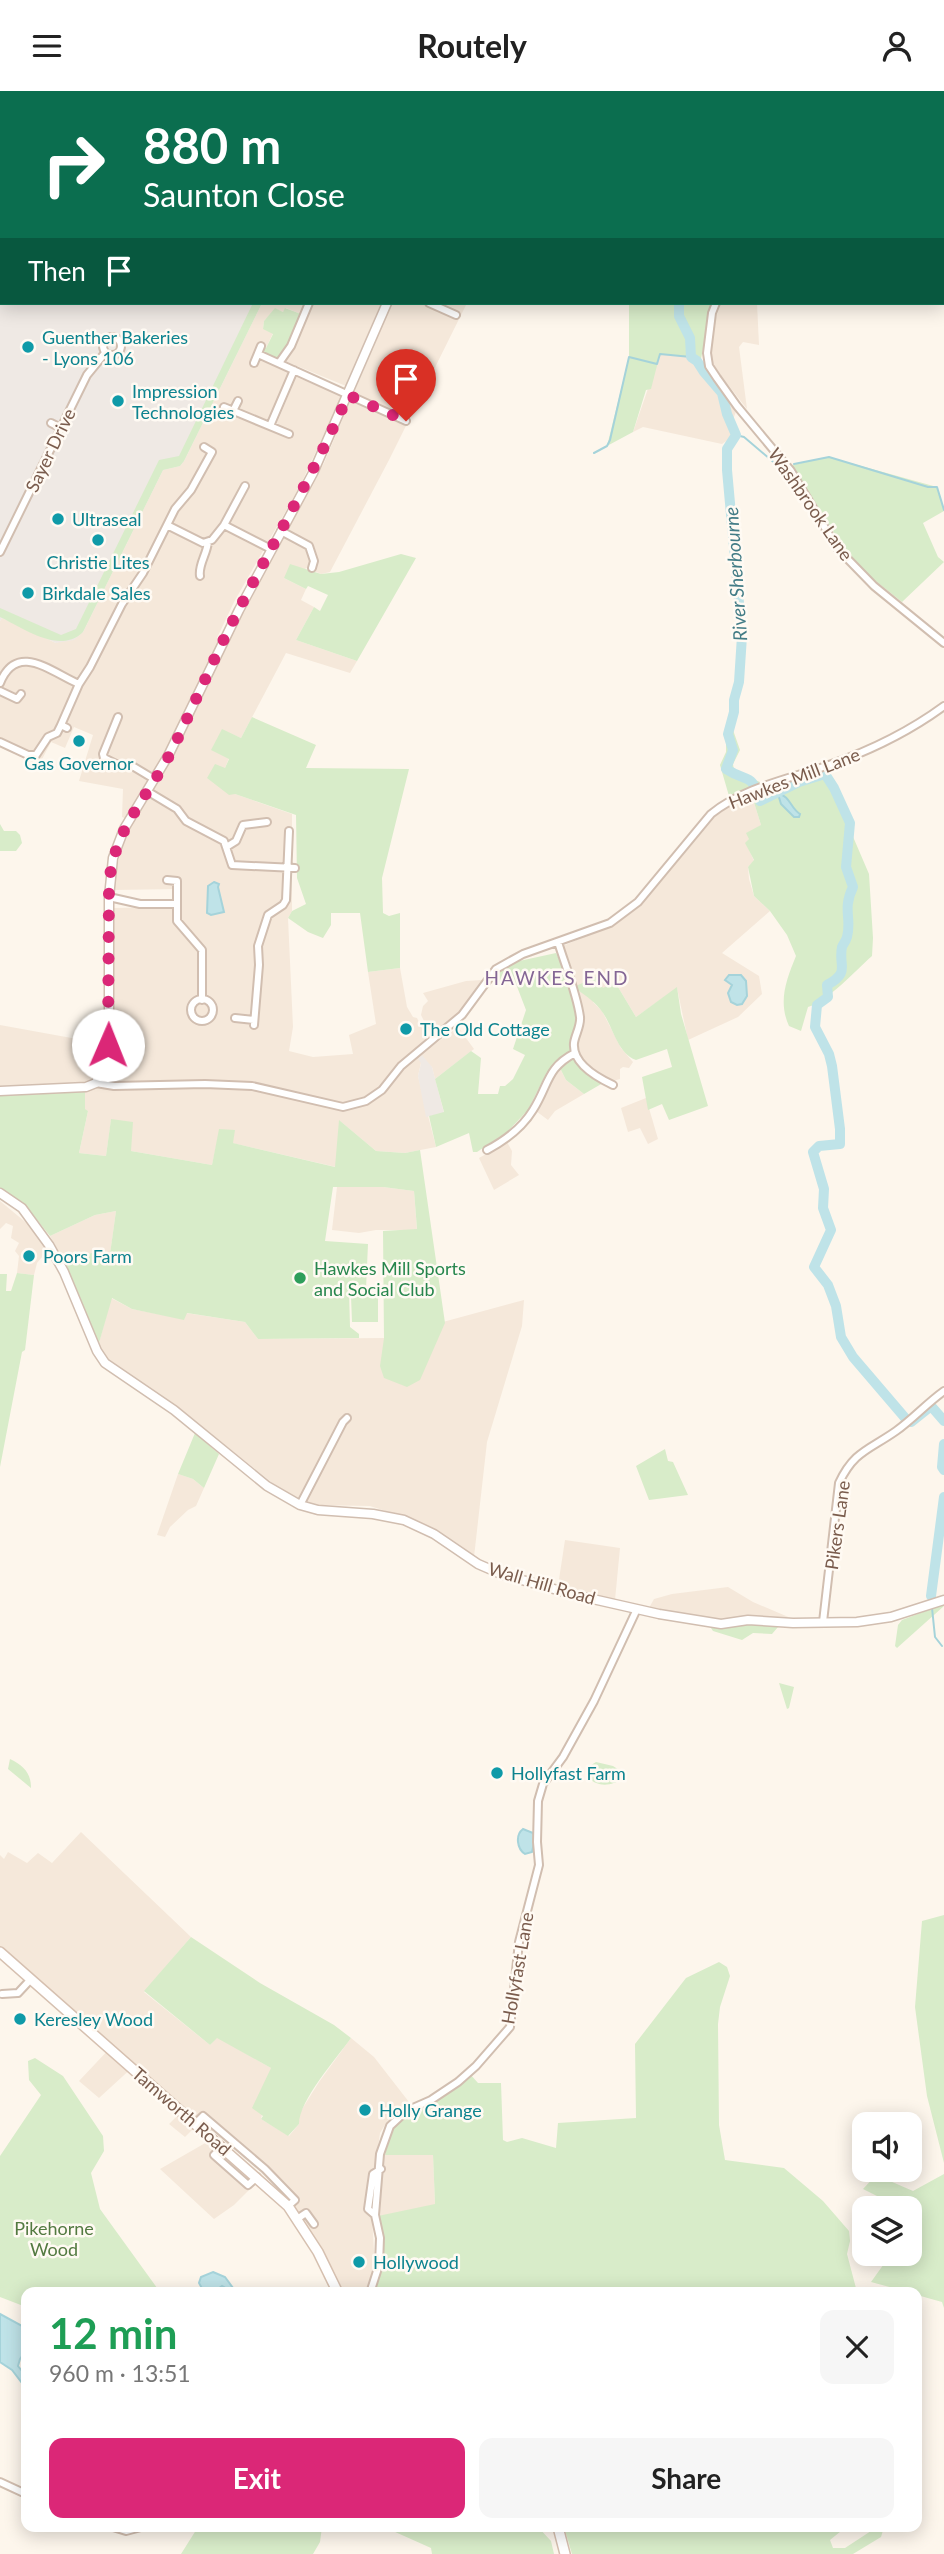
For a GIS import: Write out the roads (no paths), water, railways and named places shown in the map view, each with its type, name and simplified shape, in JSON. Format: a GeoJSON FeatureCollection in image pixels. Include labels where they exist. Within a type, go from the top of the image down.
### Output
{"type":"FeatureCollection","features":[{"type":"Feature","properties":{"kind":"main road","name":"Tamworth Road"},"geometry":{"type":"LineString","coordinates":[[0,1952],[288,2206],[318,2252],[335,2287]]}},
{"type":"Feature","properties":{"kind":"main road"},"geometry":{"type":"LineString","coordinates":[[559,2532],[565,2554]]}},
{"type":"Feature","properties":{"kind":"street"},"geometry":{"type":"LineString","coordinates":[[279,363],[291,346],[308,305]]}},
{"type":"Feature","properties":{"kind":"street"},"geometry":{"type":"LineString","coordinates":[[96,1083],[107,1052],[109,1036],[108,897],[110,874],[118,843],[131,815],[168,756],[222,642],[313,473],[386,305]]}},
{"type":"Feature","properties":{"kind":"street"},"geometry":{"type":"LineString","coordinates":[[434,305],[456,315]]}},
{"type":"Feature","properties":{"kind":"street","name":"Washbrook Lane"},"geometry":{"type":"LineString","coordinates":[[715,305],[710,322],[707,353],[709,366],[717,378],[737,407],[791,471],[837,548],[874,586],[944,643]]}},
{"type":"Feature","properties":{"kind":"street"},"geometry":{"type":"LineString","coordinates":[[254,363],[261,346]]}},
{"type":"Feature","properties":{"kind":"street","name":"Sayer Drive"},"geometry":{"type":"LineString","coordinates":[[0,552],[87,375],[105,353]]}},
{"type":"Feature","properties":{"kind":"street"},"geometry":{"type":"LineString","coordinates":[[258,354],[406,421]]}},
{"type":"Feature","properties":{"kind":"street"},"geometry":{"type":"LineString","coordinates":[[270,426],[294,370]]}},
{"type":"Feature","properties":{"kind":"street"},"geometry":{"type":"LineString","coordinates":[[233,411],[238,401]]}},
{"type":"Feature","properties":{"kind":"street"},"geometry":{"type":"LineString","coordinates":[[224,407],[289,434]]}},
{"type":"Feature","properties":{"kind":"street"},"geometry":{"type":"LineString","coordinates":[[51,423],[61,428]]}},
{"type":"Feature","properties":{"kind":"street"},"geometry":{"type":"LineString","coordinates":[[204,447],[220,456]]}},
{"type":"Feature","properties":{"kind":"street"},"geometry":{"type":"LineString","coordinates":[[0,742],[32,756],[40,752],[48,737],[64,726],[79,684],[121,604],[137,584],[175,509],[191,490],[212,452]]}},
{"type":"Feature","properties":{"kind":"street"},"geometry":{"type":"LineString","coordinates":[[188,476],[196,481]]}},
{"type":"Feature","properties":{"kind":"street"},"geometry":{"type":"LineString","coordinates":[[167,525],[203,543],[208,542],[216,537],[245,486]]}},
{"type":"Feature","properties":{"kind":"street"},"geometry":{"type":"LineString","coordinates":[[224,524],[271,549]]}},
{"type":"Feature","properties":{"kind":"street"},"geometry":{"type":"LineString","coordinates":[[281,531],[309,546],[314,561],[312,568]]}},
{"type":"Feature","properties":{"kind":"street"},"geometry":{"type":"LineString","coordinates":[[197,572],[207,554],[208,542]]}},
{"type":"Feature","properties":{"kind":"street"},"geometry":{"type":"LineString","coordinates":[[0,683],[5,670],[14,664],[30,660],[79,684]]}},
{"type":"Feature","properties":{"kind":"street"},"geometry":{"type":"LineString","coordinates":[[0,691],[18,699]]}},
{"type":"Feature","properties":{"kind":"street","name":"Hawkes Mill Lane"},"geometry":{"type":"LineString","coordinates":[[0,1091],[86,1087],[96,1083],[114,1086],[205,1084],[252,1086],[343,1107],[360,1104],[378,1094],[401,1066],[462,1015],[496,969],[523,954],[610,923],[625,913],[658,880],[711,814],[722,806],[764,786],[862,751],[895,736],[944,706]]}},
{"type":"Feature","properties":{"kind":"street"},"geometry":{"type":"LineString","coordinates":[[118,717],[103,754],[104,758],[116,764],[134,767],[154,779]]}},
{"type":"Feature","properties":{"kind":"street"},"geometry":{"type":"LineString","coordinates":[[147,791],[177,809],[186,821],[222,839],[228,846],[229,861],[234,866],[291,868]]}},
{"type":"Feature","properties":{"kind":"street"},"geometry":{"type":"LineString","coordinates":[[228,846],[247,823],[267,822]]}},
{"type":"Feature","properties":{"kind":"street"},"geometry":{"type":"LineString","coordinates":[[235,1018],[254,1022],[258,946],[268,915],[285,903],[291,868],[289,831]]}},
{"type":"Feature","properties":{"kind":"street"},"geometry":{"type":"LineString","coordinates":[[167,880],[177,881],[177,921],[202,950],[202,1000]]}},
{"type":"Feature","properties":{"kind":"street"},"geometry":{"type":"LineString","coordinates":[[108,897],[140,904],[177,904]]}},
{"type":"Feature","properties":{"kind":"street"},"geometry":{"type":"LineString","coordinates":[[558,942],[580,1016],[574,1044],[575,1053],[580,1062],[598,1078],[613,1085]]}},
{"type":"Feature","properties":{"kind":"street"},"geometry":{"type":"LineString","coordinates":[[487,1150],[508,1138],[521,1126],[534,1109],[558,1063],[575,1053]]}},
{"type":"Feature","properties":{"kind":"street","name":"Wall Hill Road"},"geometry":{"type":"LineString","coordinates":[[0,1193],[22,1208],[49,1245],[105,1363],[174,1410],[267,1486],[300,1505],[318,1510],[373,1514],[404,1520],[434,1534],[478,1564],[501,1574],[575,1595],[659,1614],[721,1624],[748,1620],[857,1622],[891,1617],[944,1600]]}},
{"type":"Feature","properties":{"kind":"street","name":"Pikers Lane"},"geometry":{"type":"LineString","coordinates":[[822,1622],[830,1580],[839,1483],[846,1469],[858,1455],[898,1429],[944,1391]]}},
{"type":"Feature","properties":{"kind":"street"},"geometry":{"type":"LineString","coordinates":[[300,1505],[347,1418]]}},
{"type":"Feature","properties":{"kind":"street","name":"Hollyfast Lane"},"geometry":{"type":"LineString","coordinates":[[372,2287],[379,2265],[380,2238],[375,2215],[381,2169],[380,2154],[390,2126],[406,2111],[431,2100],[458,2082],[510,2027],[519,1942],[539,1865],[538,1801],[543,1784],[563,1757],[594,1701],[637,1609]]}},
{"type":"Feature","properties":{"kind":"street"},"geometry":{"type":"LineString","coordinates":[[2,1994],[18,1993],[31,1979]]}},
{"type":"Feature","properties":{"kind":"street"},"geometry":{"type":"LineString","coordinates":[[195,2123],[203,2116],[264,2169],[295,2200],[288,2206]]}},
{"type":"Feature","properties":{"kind":"street"},"geometry":{"type":"LineString","coordinates":[[297,2219],[304,2211],[314,2224]]}},
{"type":"Feature","properties":{"kind":"street"},"geometry":{"type":"LineString","coordinates":[[0,2482],[21,2492]]}},
{"type":"Feature","properties":{"kind":"water"},"geometry":{"type":"Polygon","coordinates":[[[778,794],[788,799],[800,814],[799,817],[794,817],[781,804],[778,794]]]}},
{"type":"Feature","properties":{"kind":"water"},"geometry":{"type":"Polygon","coordinates":[[[214,882],[219,884],[224,912],[211,915],[207,913],[208,886],[214,882]]]}},
{"type":"Feature","properties":{"kind":"water"},"geometry":{"type":"Polygon","coordinates":[[[729,975],[741,975],[746,981],[747,996],[742,1004],[731,1002],[728,993],[732,985],[725,980],[729,975]]]}},
{"type":"Feature","properties":{"kind":"water"},"geometry":{"type":"Polygon","coordinates":[[[523,1829],[533,1833],[535,1838],[532,1852],[525,1854],[518,1842],[523,1829]]]}},
{"type":"Feature","properties":{"kind":"water"},"geometry":{"type":"Polygon","coordinates":[[[213,2272],[225,2277],[232,2287],[201,2287],[199,2283],[201,2277],[213,2272]]]}},
{"type":"Feature","properties":{"kind":"water"},"geometry":{"type":"Polygon","coordinates":[[[0,2314],[21,2325],[21,2358],[18,2366],[21,2370],[21,2382],[12,2370],[0,2362],[0,2314]]]}},
{"type":"Feature","properties":{"kind":"waterway","name":"River Sherbourne"},"geometry":{"type":"LineString","coordinates":[[679,305],[679,316],[690,338],[691,357],[722,393],[736,435],[727,449],[727,470],[742,636],[739,682],[728,734],[733,750],[726,769],[751,781],[760,801],[799,782],[825,774],[850,823],[846,867],[853,887],[848,902],[848,930],[842,947],[842,968],[839,976],[827,985],[828,997],[817,1005],[815,1027],[832,1066],[840,1144],[819,1146],[813,1152],[824,1189],[823,1208],[831,1230],[814,1267],[828,1285],[836,1306],[841,1337],[853,1357],[906,1419]]}},
{"type":"Feature","properties":{"kind":"waterway"},"geometry":{"type":"LineString","coordinates":[[594,453],[607,446],[610,440],[629,357],[657,364],[660,354],[691,357]]}},
{"type":"Feature","properties":{"kind":"waterway"},"geometry":{"type":"LineString","coordinates":[[736,435],[744,437],[784,471]]}},
{"type":"Feature","properties":{"kind":"waterway"},"geometry":{"type":"LineString","coordinates":[[794,464],[829,457],[928,487],[937,487],[944,510]]}},
{"type":"Feature","properties":{"kind":"waterway","name":"River Sherbourne"},"geometry":{"type":"LineString","coordinates":[[911,1422],[931,1406],[944,1421]]}},
{"type":"Feature","properties":{"kind":"waterway","name":"River Sherbourne"},"geometry":{"type":"LineString","coordinates":[[944,1444],[944,1470]]}},
{"type":"Feature","properties":{"kind":"waterway","name":"River Sherbourne"},"geometry":{"type":"LineString","coordinates":[[931,1596],[944,1497]]}},
{"type":"Feature","properties":{"kind":"waterway","name":"River Sherbourne"},"geometry":{"type":"LineString","coordinates":[[932,1608],[935,1637],[942,1646]]}},
{"type":"Feature","properties":{"kind":"place","name":"Guenther Bakeries - Lyons 106"},"geometry":{"type":"Point","coordinates":[28,347]}},
{"type":"Feature","properties":{"kind":"place","name":"Impression Technologies"},"geometry":{"type":"Point","coordinates":[118,401]}},
{"type":"Feature","properties":{"kind":"place","name":"Ultraseal"},"geometry":{"type":"Point","coordinates":[58,519]}},
{"type":"Feature","properties":{"kind":"place","name":"Christie Lites"},"geometry":{"type":"Point","coordinates":[98,540]}},
{"type":"Feature","properties":{"kind":"place","name":"Birkdale Sales"},"geometry":{"type":"Point","coordinates":[28,593]}},
{"type":"Feature","properties":{"kind":"place","name":"Gas Governor"},"geometry":{"type":"Point","coordinates":[79,741]}},
{"type":"Feature","properties":{"kind":"place","name":"The Old Cottage"},"geometry":{"type":"Point","coordinates":[406,1029]}},
{"type":"Feature","properties":{"kind":"place","name":"Poors Farm"},"geometry":{"type":"Point","coordinates":[29,1256]}},
{"type":"Feature","properties":{"kind":"place","name":"Hawkes Mill Sports and Social Club"},"geometry":{"type":"Point","coordinates":[300,1278]}},
{"type":"Feature","properties":{"kind":"place","name":"Hollyfast Farm"},"geometry":{"type":"Point","coordinates":[497,1773]}},
{"type":"Feature","properties":{"kind":"place","name":"Keresley Wood"},"geometry":{"type":"Point","coordinates":[20,2019]}},
{"type":"Feature","properties":{"kind":"place","name":"Holly Grange"},"geometry":{"type":"Point","coordinates":[365,2110]}},
{"type":"Feature","properties":{"kind":"place","name":"Hollywood"},"geometry":{"type":"Point","coordinates":[359,2262]}},
{"type":"Feature","properties":{"kind":"district","name":"HAWKES END"},"geometry":{"type":"Point","coordinates":[557,977]}},
{"type":"Feature","properties":{"kind":"park label","name":"Pikehorne Wood"},"geometry":{"type":"Point","coordinates":[54,2238]}}]}
